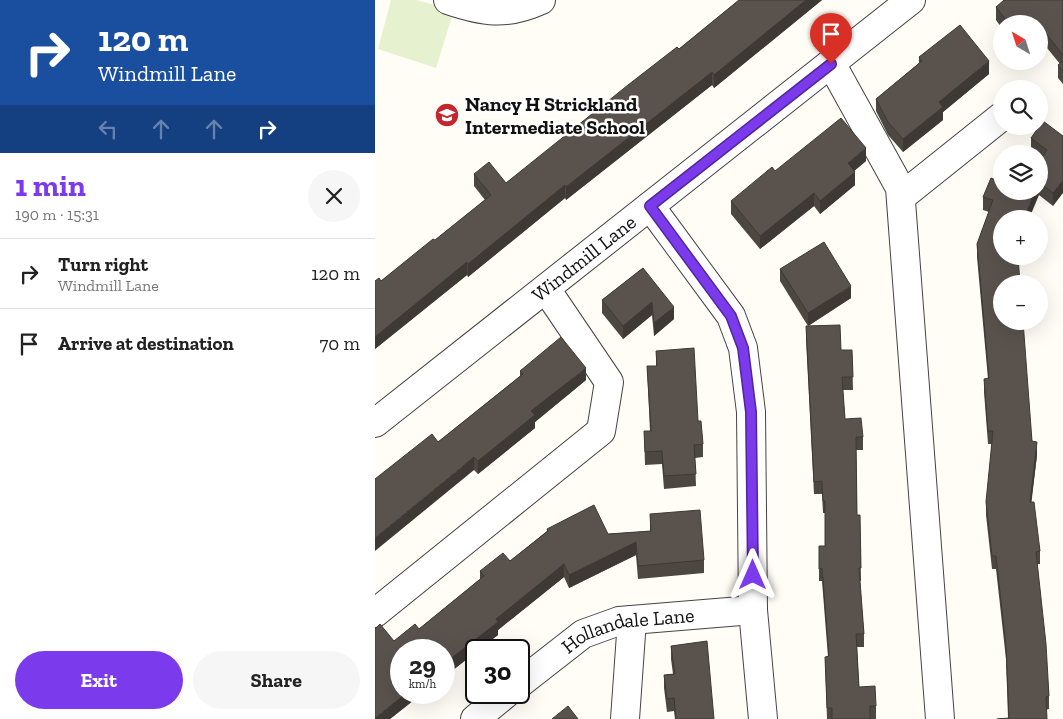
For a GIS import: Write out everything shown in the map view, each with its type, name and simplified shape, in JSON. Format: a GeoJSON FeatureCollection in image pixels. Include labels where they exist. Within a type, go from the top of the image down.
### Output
{"type":"FeatureCollection","features":[{"type":"Feature","properties":{"kind":"street"},"geometry":{"type":"LineString","coordinates":[[448,0],[479,10],[500,11],[523,8],[541,0]]}},
{"type":"Feature","properties":{"kind":"street","name":"Windmill Lane"},"geometry":{"type":"LineString","coordinates":[[375,424],[911,0]]}},
{"type":"Feature","properties":{"kind":"street"},"geometry":{"type":"LineString","coordinates":[[831,64],[900,188],[940,719]]}},
{"type":"Feature","properties":{"kind":"street"},"geometry":{"type":"LineString","coordinates":[[901,197],[993,123]]}},
{"type":"Feature","properties":{"kind":"street"},"geometry":{"type":"LineString","coordinates":[[650,206],[731,316],[743,348],[751,412],[753,610],[763,719]]}},
{"type":"Feature","properties":{"kind":"street"},"geometry":{"type":"LineString","coordinates":[[375,613],[601,431],[609,382],[545,289]]}},
{"type":"Feature","properties":{"kind":"street","name":"Hollandale Lane"},"geometry":{"type":"LineString","coordinates":[[530,675],[583,634],[619,622],[753,610]]}},
{"type":"Feature","properties":{"kind":"street"},"geometry":{"type":"LineString","coordinates":[[625,719],[632,620]]}},
{"type":"Feature","properties":{"kind":"street"},"geometry":{"type":"LineString","coordinates":[[475,719],[493,704]]}},
{"type":"Feature","properties":{"kind":"green space"},"geometry":{"type":"Polygon","coordinates":[[[391,0],[416,0],[454,10],[436,68],[378,49],[391,0]]]}},
{"type":"Feature","properties":{"kind":"building"},"geometry":{"type":"Polygon","coordinates":[[[739,0],[806,0],[714,75],[712,72],[566,187],[565,185],[375,337],[375,281],[379,278],[381,281],[491,195],[474,174],[489,162],[506,183],[628,85],[677,47],[679,49],[739,0]]]}},
{"type":"Feature","properties":{"kind":"building"},"geometry":{"type":"Polygon","coordinates":[[[1004,0],[1063,0],[1063,55],[1048,36],[1048,15],[1002,15],[996,7],[1004,0]]]}},
{"type":"Feature","properties":{"kind":"building"},"geometry":{"type":"Polygon","coordinates":[[[960,25],[989,61],[939,102],[943,107],[903,139],[888,122],[876,99],[922,61],[919,57],[960,25]]]}},
{"type":"Feature","properties":{"kind":"building"},"geometry":{"type":"Polygon","coordinates":[[[1063,61],[1063,71],[1058,65],[1063,61]]]}},
{"type":"Feature","properties":{"kind":"building"},"geometry":{"type":"Polygon","coordinates":[[[841,118],[866,148],[848,163],[855,172],[820,201],[814,193],[760,236],[731,201],[772,167],[775,171],[841,118]]]}},
{"type":"Feature","properties":{"kind":"building"},"geometry":{"type":"Polygon","coordinates":[[[1048,125],[1063,136],[1063,180],[1053,193],[1048,189],[1048,145],[1040,145],[1031,138],[1033,135],[1048,135],[1048,125]]]}},
{"type":"Feature","properties":{"kind":"building"},"geometry":{"type":"Polygon","coordinates":[[[991,178],[993,179],[993,200],[983,197],[991,178]]]}},
{"type":"Feature","properties":{"kind":"building"},"geometry":{"type":"Polygon","coordinates":[[[993,200],[1031,200],[1028,210],[993,210],[993,265],[1019,265],[1019,275],[993,275],[993,330],[1024,330],[1032,441],[1037,442],[1030,502],[1034,502],[1040,551],[1036,552],[1046,644],[1049,696],[1046,697],[1047,719],[997,719],[1009,718],[1006,647],[996,556],[992,556],[986,502],[993,431],[988,431],[984,379],[989,378],[977,244],[993,200]]]}},
{"type":"Feature","properties":{"kind":"building"},"geometry":{"type":"Polygon","coordinates":[[[824,242],[851,286],[808,313],[780,269],[824,242]]]}},
{"type":"Feature","properties":{"kind":"building"},"geometry":{"type":"Polygon","coordinates":[[[643,268],[674,307],[654,323],[652,302],[623,326],[602,300],[643,268]]]}},
{"type":"Feature","properties":{"kind":"building"},"geometry":{"type":"Polygon","coordinates":[[[840,325],[841,350],[852,350],[853,377],[842,377],[845,419],[861,418],[863,437],[856,437],[857,515],[860,515],[861,568],[859,568],[864,634],[856,634],[859,687],[875,686],[876,706],[870,706],[870,719],[832,719],[832,708],[827,708],[825,657],[829,656],[822,568],[819,569],[819,546],[825,546],[825,501],[823,501],[822,481],[814,482],[806,326],[840,325]]]}},
{"type":"Feature","properties":{"kind":"building"},"geometry":{"type":"Polygon","coordinates":[[[561,337],[586,368],[531,411],[535,415],[478,461],[474,457],[375,538],[375,479],[432,434],[438,442],[523,374],[520,371],[561,337]]]}},
{"type":"Feature","properties":{"kind":"building"},"geometry":{"type":"Polygon","coordinates":[[[694,348],[698,421],[701,421],[703,444],[694,445],[696,474],[664,476],[662,451],[645,452],[644,431],[651,431],[647,366],[657,366],[656,351],[694,348]]]}},
{"type":"Feature","properties":{"kind":"building"},"geometry":{"type":"Polygon","coordinates":[[[594,505],[608,534],[651,531],[650,514],[700,510],[704,560],[638,566],[636,542],[569,575],[564,564],[496,619],[498,622],[476,639],[465,639],[465,648],[455,655],[455,639],[396,639],[415,624],[419,629],[484,576],[480,571],[503,553],[510,561],[548,531],[547,529],[594,505]]]}},
{"type":"Feature","properties":{"kind":"building"},"geometry":{"type":"Polygon","coordinates":[[[380,624],[392,639],[390,639],[390,704],[393,704],[375,718],[375,629],[380,624]]]}},
{"type":"Feature","properties":{"kind":"building"},"geometry":{"type":"Polygon","coordinates":[[[707,641],[714,719],[676,719],[674,698],[667,699],[664,675],[675,674],[671,646],[707,641]]]}},
{"type":"Feature","properties":{"kind":"building"},"geometry":{"type":"Polygon","coordinates":[[[568,706],[578,719],[552,719],[568,706]]]}},
{"type":"Feature","properties":{"kind":"place","name":"Nancy H Strickland Intermediate School"},"geometry":{"type":"Point","coordinates":[447,115]}},
{"type":"Feature","properties":{"kind":"route"},"geometry":{"type":"LineString","coordinates":[[753,575],[751,412],[743,348],[731,316],[650,206],[831,64]]}}]}
